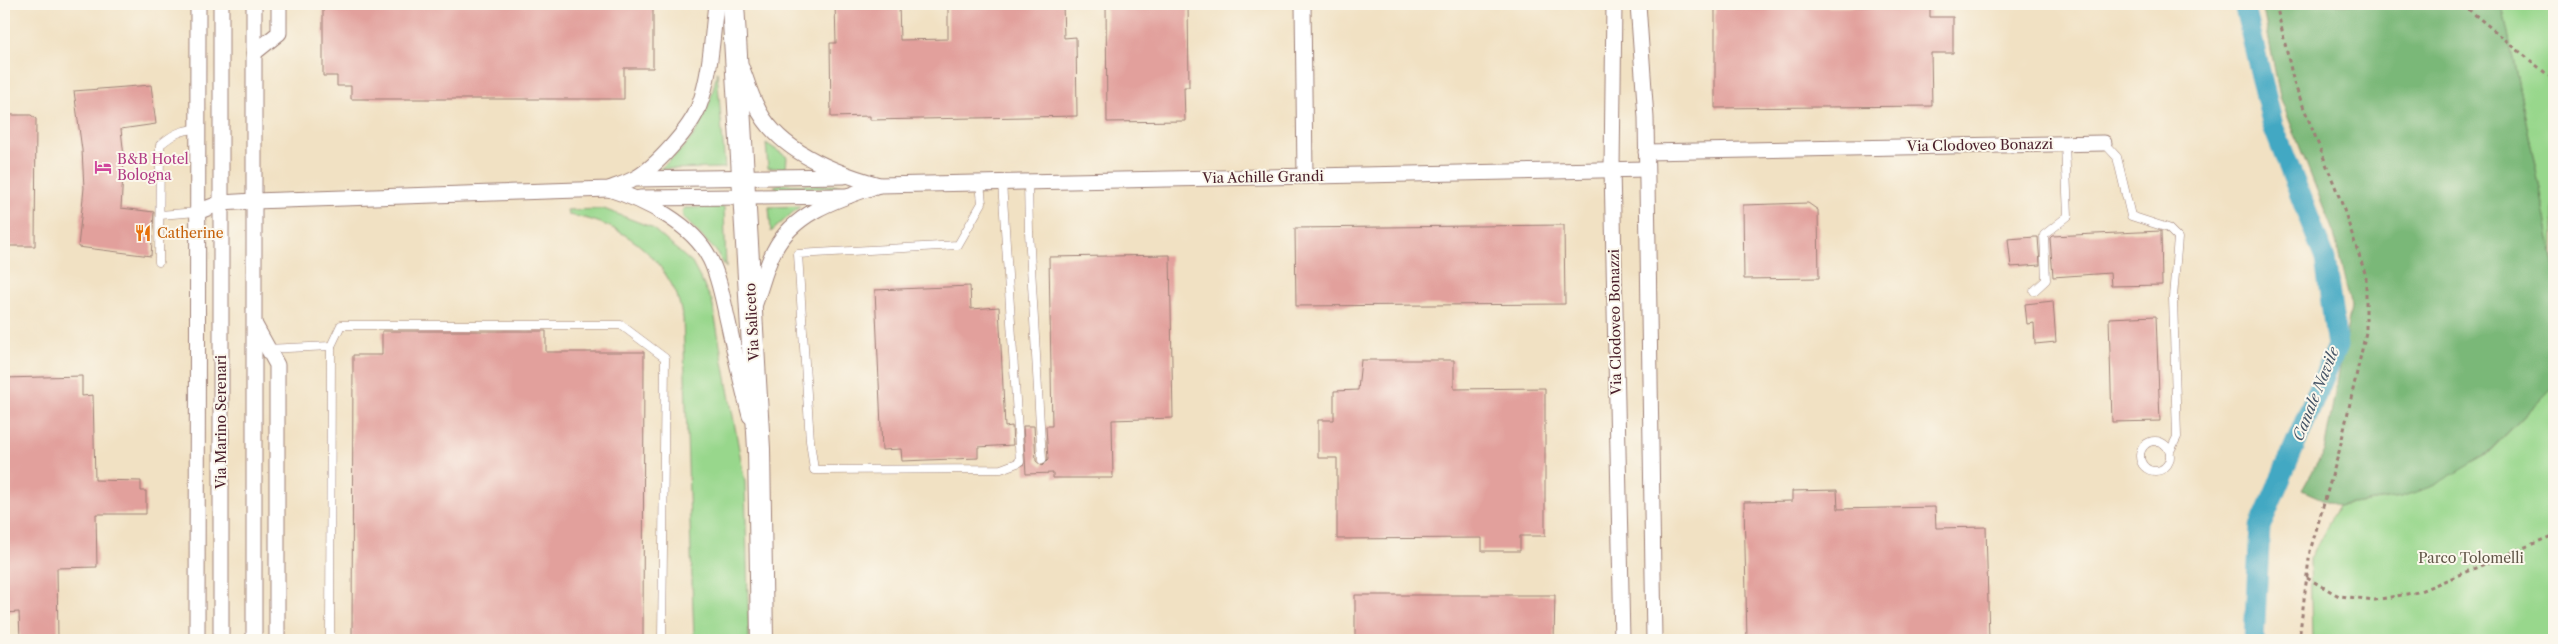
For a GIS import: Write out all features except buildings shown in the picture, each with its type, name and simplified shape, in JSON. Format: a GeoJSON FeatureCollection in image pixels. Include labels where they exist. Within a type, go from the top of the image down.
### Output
{"type":"FeatureCollection","features":[{"type":"Feature","properties":{"kind":"main road","name":"Via Saliceto"},"geometry":{"type":"LineString","coordinates":[[733,4],[759,450],[762,640]]}},
{"type":"Feature","properties":{"kind":"street","name":"Via Marino Serenari"},"geometry":{"type":"LineString","coordinates":[[197,640],[198,4]]}},
{"type":"Feature","properties":{"kind":"street","name":"Via Marino Serenari"},"geometry":{"type":"LineString","coordinates":[[221,4],[221,640]]}},
{"type":"Feature","properties":{"kind":"street"},"geometry":{"type":"LineString","coordinates":[[254,4],[254,323],[261,349],[254,640]]}},
{"type":"Feature","properties":{"kind":"street"},"geometry":{"type":"LineString","coordinates":[[254,53],[279,33],[279,4]]}},
{"type":"Feature","properties":{"kind":"street"},"geometry":{"type":"LineString","coordinates":[[609,189],[635,179],[664,154],[687,130],[699,107],[704,87],[716,4]]}},
{"type":"Feature","properties":{"kind":"street"},"geometry":{"type":"LineString","coordinates":[[1302,4],[1305,176]]}},
{"type":"Feature","properties":{"kind":"street","name":"Via Clodoveo Bonazzi"},"geometry":{"type":"LineString","coordinates":[[1614,4],[1612,168],[1622,640]]}},
{"type":"Feature","properties":{"kind":"street"},"geometry":{"type":"LineString","coordinates":[[1638,4],[1646,152],[1654,640]]}},
{"type":"Feature","properties":{"kind":"street","name":"Via Achille Grandi"},"geometry":{"type":"LineString","coordinates":[[736,51],[756,107],[772,130],[815,162],[848,176],[879,185],[1612,168],[1646,169]]}},
{"type":"Feature","properties":{"kind":"street"},"geometry":{"type":"LineString","coordinates":[[198,64],[221,64]]}},
{"type":"Feature","properties":{"kind":"street","name":"Via Clodoveo Bonazzi"},"geometry":{"type":"LineString","coordinates":[[1646,152],[2104,143]]}},
{"type":"Feature","properties":{"kind":"street","name":"Via Achille Grandi"},"geometry":{"type":"LineString","coordinates":[[745,188],[848,176]]}},
{"type":"Feature","properties":{"kind":"street"},"geometry":{"type":"LineString","coordinates":[[635,179],[745,188]]}},
{"type":"Feature","properties":{"kind":"street","name":"Via Achille Grandi"},"geometry":{"type":"LineString","coordinates":[[752,313],[774,250],[794,225],[819,207],[879,185]]}},
{"type":"Feature","properties":{"kind":"street"},"geometry":{"type":"LineString","coordinates":[[639,198],[745,188]]}},
{"type":"Feature","properties":{"kind":"street","name":"Via Achille Grandi"},"geometry":{"type":"LineString","coordinates":[[745,188],[848,196]]}},
{"type":"Feature","properties":{"kind":"street"},"geometry":{"type":"LineString","coordinates":[[197,212],[221,203],[254,201],[609,189],[639,198],[687,230],[710,258],[721,289],[741,382],[759,450]]}},
{"type":"Feature","properties":{"kind":"street"},"geometry":{"type":"LineString","coordinates":[[261,349],[277,365],[277,640]]}},
{"type":"Feature","properties":{"kind":"lane"},"geometry":{"type":"LineString","coordinates":[[159,262],[160,145],[171,135],[181,130],[197,129]]}},
{"type":"Feature","properties":{"kind":"lane"},"geometry":{"type":"LineString","coordinates":[[2104,143],[2117,157],[2131,216],[2168,228],[2178,238],[2173,297],[2177,437],[2170,451],[2170,461],[2163,469],[2149,470],[2142,463],[2140,453],[2150,442],[2155,440],[2164,443],[2170,451]]}},
{"type":"Feature","properties":{"kind":"lane"},"geometry":{"type":"LineString","coordinates":[[2034,292],[2046,280],[2044,235],[2068,216],[2065,144]]}},
{"type":"Feature","properties":{"kind":"lane"},"geometry":{"type":"LineString","coordinates":[[980,183],[982,203],[958,245],[798,254],[810,441],[814,470],[1001,469],[1020,462],[1002,182]]}},
{"type":"Feature","properties":{"kind":"lane"},"geometry":{"type":"LineString","coordinates":[[1028,182],[1029,232],[1042,460]]}},
{"type":"Feature","properties":{"kind":"lane"},"geometry":{"type":"LineString","coordinates":[[160,215],[197,212]]}},
{"type":"Feature","properties":{"kind":"lane"},"geometry":{"type":"LineString","coordinates":[[330,640],[331,346],[340,325],[622,325],[665,358],[662,640]]}},
{"type":"Feature","properties":{"kind":"lane"},"geometry":{"type":"LineString","coordinates":[[261,349],[331,346]]}},
{"type":"Feature","properties":{"kind":"path"},"geometry":{"type":"LineString","coordinates":[[2276,4],[2294,83],[2342,204],[2366,276],[2366,332],[2340,452],[2310,551],[2299,640]]}},
{"type":"Feature","properties":{"kind":"path"},"geometry":{"type":"LineString","coordinates":[[2462,4],[2554,80]]}},
{"type":"Feature","properties":{"kind":"path"},"geometry":{"type":"LineString","coordinates":[[2306,578],[2339,596],[2375,600],[2418,592],[2554,536]]}},
{"type":"Feature","properties":{"kind":"green space"},"geometry":{"type":"Polygon","coordinates":[[[2262,4],[2502,4],[2554,258],[2554,386],[2484,456],[2433,486],[2401,497],[2338,506],[2302,490],[2324,451],[2351,307],[2334,234],[2280,97],[2262,4]]]}},
{"type":"Feature","properties":{"kind":"green space"},"geometry":{"type":"Polygon","coordinates":[[[2502,4],[2554,4],[2554,258],[2502,4]]]}},
{"type":"Feature","properties":{"kind":"green space"},"geometry":{"type":"Polygon","coordinates":[[[717,72],[725,168],[660,169],[684,147],[699,127],[705,116],[717,72]]]}},
{"type":"Feature","properties":{"kind":"green space"},"geometry":{"type":"Polygon","coordinates":[[[766,143],[787,157],[786,168],[768,168],[766,143]]]}},
{"type":"Feature","properties":{"kind":"green space"},"geometry":{"type":"Polygon","coordinates":[[[780,184],[864,186],[780,190],[774,186],[780,184]]]}},
{"type":"Feature","properties":{"kind":"green space"},"geometry":{"type":"Polygon","coordinates":[[[800,206],[771,232],[769,207],[800,206]]]}},
{"type":"Feature","properties":{"kind":"green space"},"geometry":{"type":"Polygon","coordinates":[[[724,207],[726,268],[716,251],[683,217],[682,211],[685,208],[724,207]]]}},
{"type":"Feature","properties":{"kind":"green space"},"geometry":{"type":"Polygon","coordinates":[[[604,209],[651,227],[692,263],[712,301],[745,482],[749,640],[694,640],[683,318],[674,289],[655,261],[643,249],[630,238],[616,230],[585,218],[568,215],[567,210],[604,209]]]}},
{"type":"Feature","properties":{"kind":"green space","name":"Parco Tolomelli"},"geometry":{"type":"Polygon","coordinates":[[[2554,386],[2554,640],[2312,640],[2310,559],[2338,506],[2401,497],[2485,456],[2554,386]]]}},
{"type":"Feature","properties":{"kind":"waterway","name":"Canale Navile"},"geometry":{"type":"LineString","coordinates":[[2244,4],[2273,126],[2325,259],[2337,346],[2260,527],[2254,640]]}},
{"type":"Feature","properties":{"kind":"place","name":"B&B Hotel Bologna"},"geometry":{"type":"Point","coordinates":[103,167]}},
{"type":"Feature","properties":{"kind":"place","name":"Catherine"},"geometry":{"type":"Point","coordinates":[143,233]}}]}
